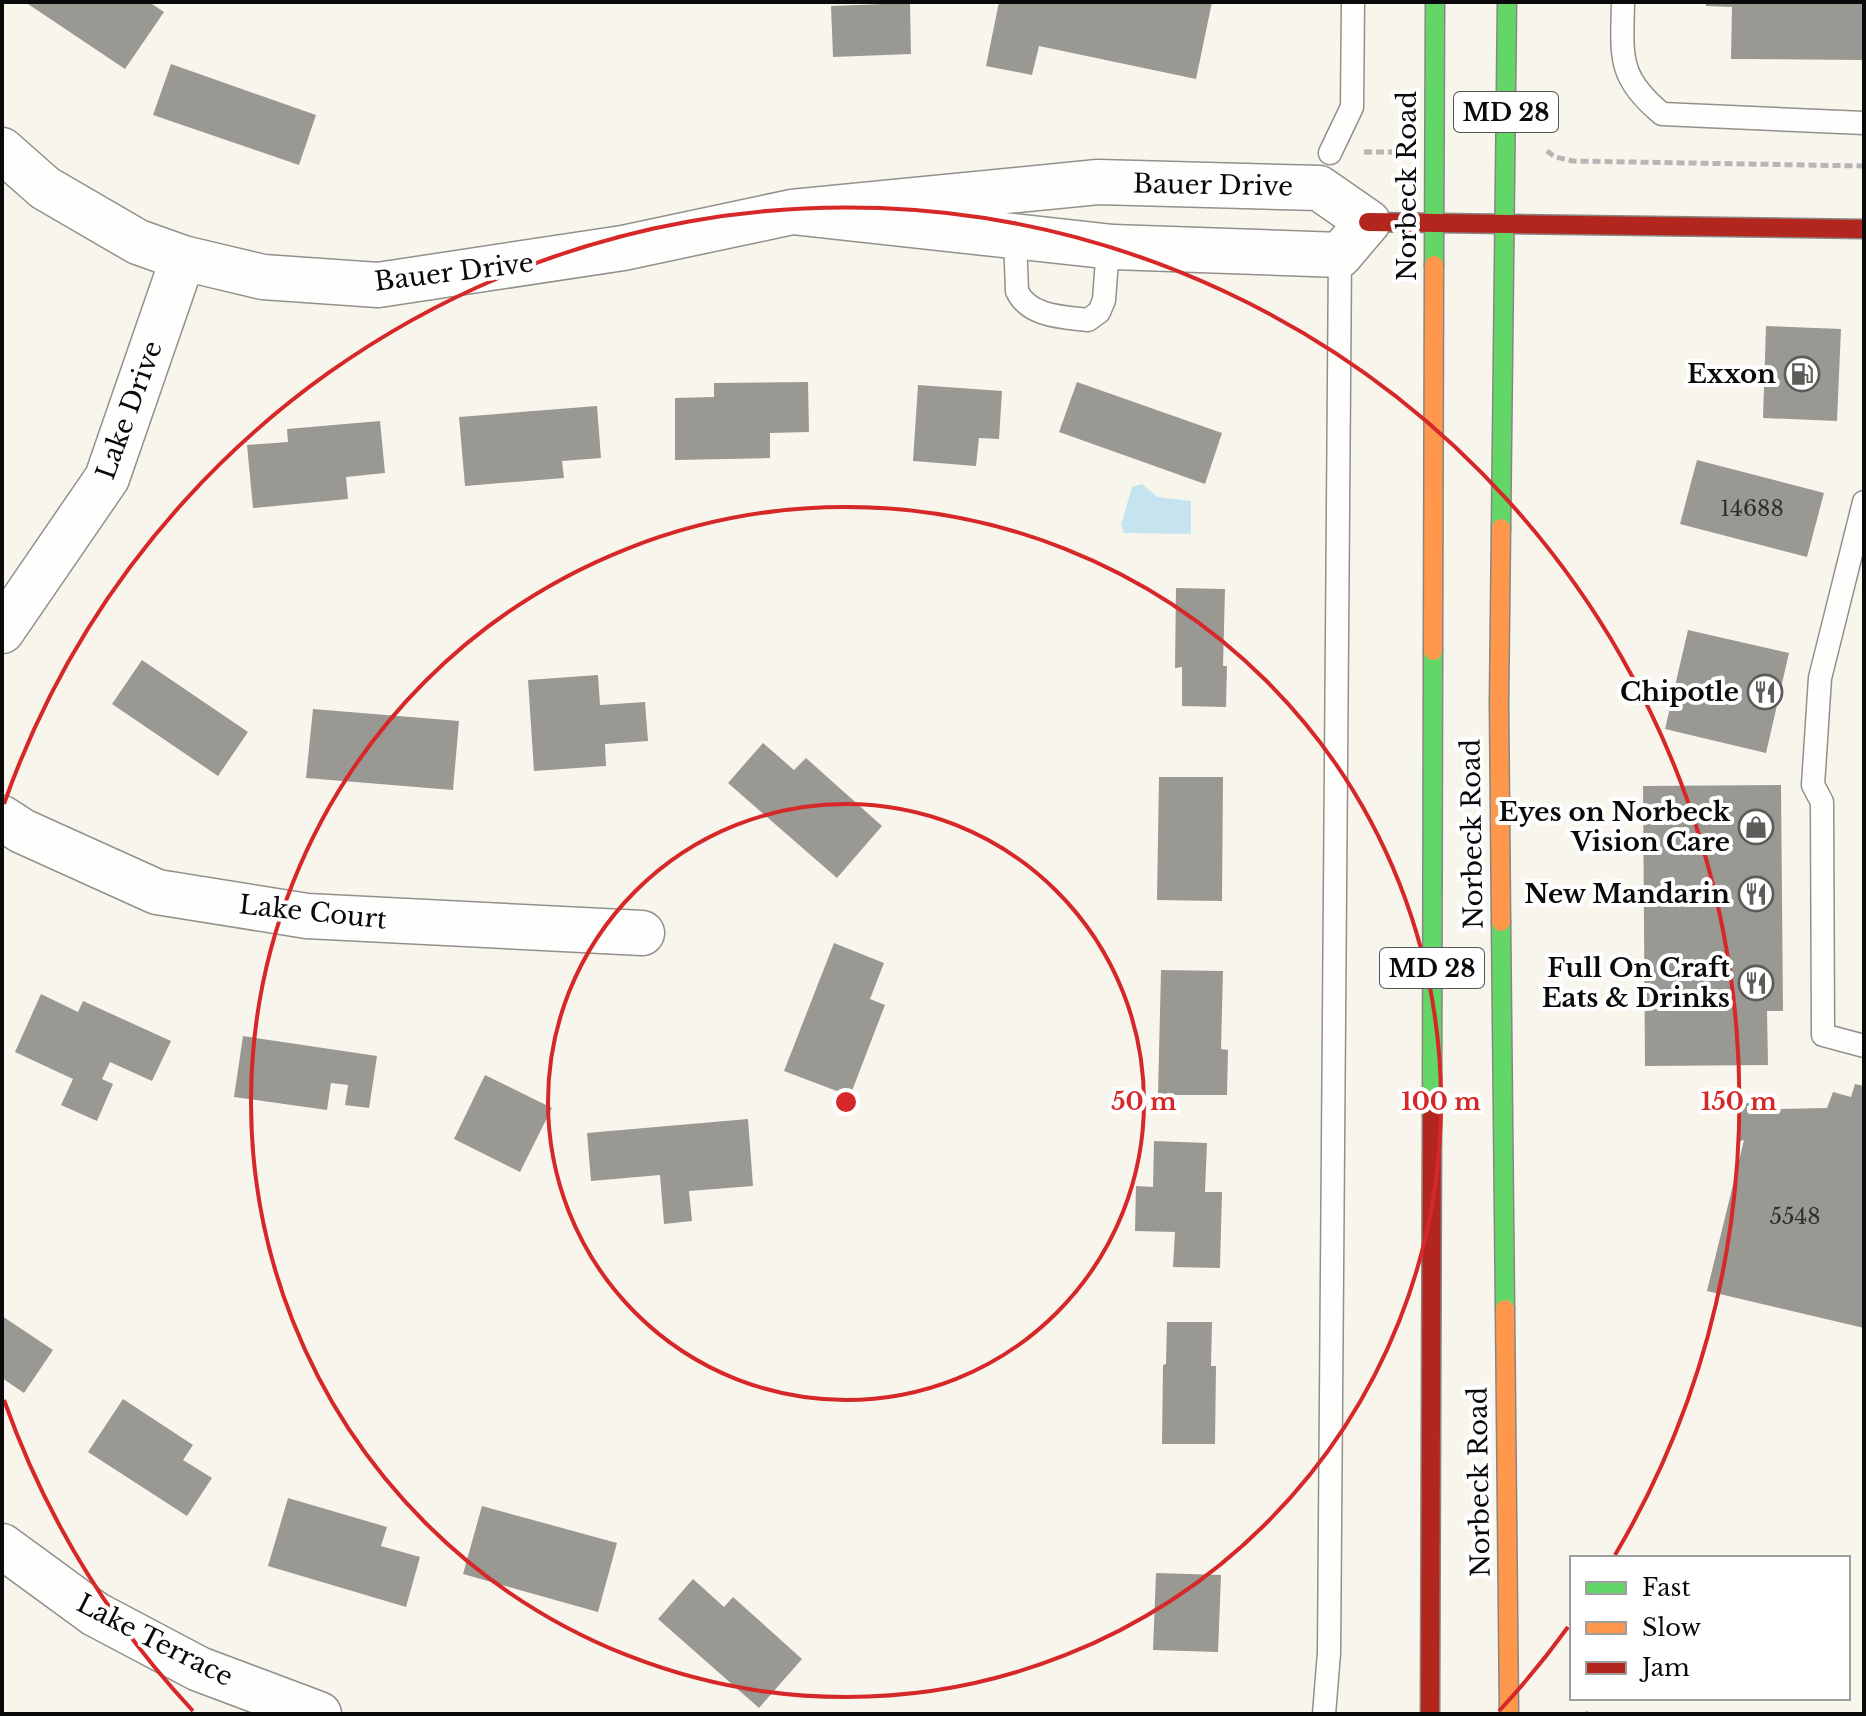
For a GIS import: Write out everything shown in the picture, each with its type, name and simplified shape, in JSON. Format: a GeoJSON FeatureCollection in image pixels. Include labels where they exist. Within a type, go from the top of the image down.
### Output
{"type":"FeatureCollection","features":[{"type":"Feature","properties":{"kind":"main road","name":"Norbeck Road"},"geometry":{"type":"LineString","coordinates":[[1430,1714],[1435,2]]}},
{"type":"Feature","properties":{"kind":"main road","name":"Norbeck Road"},"geometry":{"type":"LineString","coordinates":[[1507,2],[1499,702],[1509,1714]]}},
{"type":"Feature","properties":{"kind":"main road"},"geometry":{"type":"LineString","coordinates":[[1368,222],[1864,229]]}},
{"type":"Feature","properties":{"kind":"street","name":"Bauer Drive"},"geometry":{"type":"LineString","coordinates":[[2,150],[45,188],[138,242],[183,258],[263,277],[378,285],[623,248],[792,212],[1098,182],[1319,188],[1368,222]]}},
{"type":"Feature","properties":{"kind":"street"},"geometry":{"type":"LineString","coordinates":[[1299,187],[1330,153]]}},
{"type":"Feature","properties":{"kind":"street","name":"Bauer Drive"},"geometry":{"type":"LineString","coordinates":[[792,212],[1108,247],[1340,255]]}},
{"type":"Feature","properties":{"kind":"street"},"geometry":{"type":"LineString","coordinates":[[1340,255],[1368,222]]}},
{"type":"Feature","properties":{"kind":"street","name":"Lake Drive"},"geometry":{"type":"LineString","coordinates":[[2,631],[107,478],[183,258]]}},
{"type":"Feature","properties":{"kind":"street","name":"Lake Court"},"geometry":{"type":"LineString","coordinates":[[2,818],[22,831],[157,892],[307,916],[642,933]]}},
{"type":"Feature","properties":{"kind":"street","name":"Lake Terrace"},"geometry":{"type":"LineString","coordinates":[[2,1546],[95,1614],[199,1669],[319,1714]]}},
{"type":"Feature","properties":{"kind":"lane"},"geometry":{"type":"LineString","coordinates":[[1330,153],[1352,107],[1353,2]]}},
{"type":"Feature","properties":{"kind":"lane"},"geometry":{"type":"LineString","coordinates":[[1623,2],[1622,61],[1639,96],[1662,114],[1864,123]]}},
{"type":"Feature","properties":{"kind":"lane"},"geometry":{"type":"LineString","coordinates":[[1015,237],[1017,291],[1020,297],[1047,314],[1088,320],[1099,312],[1104,300],[1108,247]]}},
{"type":"Feature","properties":{"kind":"lane"},"geometry":{"type":"LineString","coordinates":[[1324,1714],[1330,1637],[1340,255]]}},
{"type":"Feature","properties":{"kind":"lane"},"geometry":{"type":"LineString","coordinates":[[1864,502],[1820,678],[1813,785],[1822,802],[1823,1035],[1864,1046]]}},
{"type":"Feature","properties":{"kind":"path"},"geometry":{"type":"LineString","coordinates":[[1506,142],[1537,136],[1542,146],[1555,157],[1573,161],[1864,166]]}},
{"type":"Feature","properties":{"kind":"path"},"geometry":{"type":"LineString","coordinates":[[1330,153],[1435,150]]}},
{"type":"Feature","properties":{"kind":"water"},"geometry":{"type":"Polygon","coordinates":[[[1142,484],[1158,497],[1191,501],[1191,534],[1124,533],[1121,525],[1132,487],[1142,484]]]}},
{"type":"Feature","properties":{"kind":"building"},"geometry":{"type":"Polygon","coordinates":[[[25,2],[149,2],[164,12],[125,69],[25,2]]]}},
{"type":"Feature","properties":{"kind":"building"},"geometry":{"type":"Polygon","coordinates":[[[999,2],[1212,2],[1196,79],[1039,46],[1032,75],[986,66],[999,2]]]}},
{"type":"Feature","properties":{"kind":"building"},"geometry":{"type":"Polygon","coordinates":[[[1706,2],[1864,2],[1864,60],[1731,59],[1732,7],[1706,6],[1706,2]]]}},
{"type":"Feature","properties":{"kind":"building"},"geometry":{"type":"Polygon","coordinates":[[[910,3],[911,54],[833,57],[831,6],[910,3]]]}},
{"type":"Feature","properties":{"kind":"building"},"geometry":{"type":"Polygon","coordinates":[[[171,64],[316,115],[299,165],[153,115],[171,64]]]}},
{"type":"Feature","properties":{"kind":"building","name":"Exxon"},"geometry":{"type":"Polygon","coordinates":[[[1766,326],[1841,329],[1837,421],[1763,418],[1766,326]]]}},
{"type":"Feature","properties":{"kind":"building"},"geometry":{"type":"Polygon","coordinates":[[[808,382],[809,432],[770,433],[770,458],[675,460],[675,398],[714,397],[714,383],[808,382]]]}},
{"type":"Feature","properties":{"kind":"building"},"geometry":{"type":"Polygon","coordinates":[[[1077,382],[1222,433],[1205,484],[1059,432],[1077,382]]]}},
{"type":"Feature","properties":{"kind":"building"},"geometry":{"type":"Polygon","coordinates":[[[918,385],[1002,391],[999,439],[979,438],[976,466],[913,461],[918,385]]]}},
{"type":"Feature","properties":{"kind":"building"},"geometry":{"type":"Polygon","coordinates":[[[597,406],[601,458],[562,461],[564,478],[465,486],[459,417],[597,406]]]}},
{"type":"Feature","properties":{"kind":"building"},"geometry":{"type":"Polygon","coordinates":[[[380,421],[385,473],[346,477],[348,499],[253,508],[247,445],[288,442],[287,429],[380,421]]]}},
{"type":"Feature","properties":{"kind":"building"},"geometry":{"type":"Polygon","coordinates":[[[1697,460],[1824,493],[1807,557],[1680,524],[1697,460]]]}},
{"type":"Feature","properties":{"kind":"building"},"geometry":{"type":"Polygon","coordinates":[[[1176,588],[1225,589],[1223,666],[1227,666],[1226,707],[1182,706],[1182,667],[1175,668],[1176,588]]]}},
{"type":"Feature","properties":{"kind":"building"},"geometry":{"type":"Polygon","coordinates":[[[1688,630],[1789,653],[1766,753],[1665,729],[1688,630]]]}},
{"type":"Feature","properties":{"kind":"building"},"geometry":{"type":"Polygon","coordinates":[[[142,660],[248,732],[218,776],[112,704],[142,660]]]}},
{"type":"Feature","properties":{"kind":"building"},"geometry":{"type":"Polygon","coordinates":[[[598,675],[600,705],[645,702],[648,741],[605,744],[606,766],[534,771],[528,680],[598,675]]]}},
{"type":"Feature","properties":{"kind":"building"},"geometry":{"type":"Polygon","coordinates":[[[313,709],[459,721],[453,790],[306,778],[313,709]]]}},
{"type":"Feature","properties":{"kind":"building"},"geometry":{"type":"Polygon","coordinates":[[[763,743],[794,770],[806,758],[882,826],[837,878],[728,783],[763,743]]]}},
{"type":"Feature","properties":{"kind":"building"},"geometry":{"type":"Polygon","coordinates":[[[1159,777],[1223,777],[1222,901],[1157,900],[1159,777]]]}},
{"type":"Feature","properties":{"kind":"building"},"geometry":{"type":"Polygon","coordinates":[[[1781,785],[1783,1011],[1767,1011],[1768,1065],[1645,1066],[1643,786],[1781,785]]]}},
{"type":"Feature","properties":{"kind":"building"},"geometry":{"type":"Polygon","coordinates":[[[834,943],[884,963],[870,999],[885,1005],[850,1096],[784,1071],[834,943]]]}},
{"type":"Feature","properties":{"kind":"building"},"geometry":{"type":"Polygon","coordinates":[[[1161,970],[1223,971],[1221,1049],[1228,1050],[1227,1095],[1158,1095],[1161,970]]]}},
{"type":"Feature","properties":{"kind":"building"},"geometry":{"type":"Polygon","coordinates":[[[41,994],[78,1012],[83,1001],[171,1041],[152,1081],[110,1062],[102,1079],[113,1084],[97,1121],[61,1105],[73,1079],[15,1052],[41,994]]]}},
{"type":"Feature","properties":{"kind":"building"},"geometry":{"type":"Polygon","coordinates":[[[243,1036],[377,1056],[369,1108],[345,1105],[348,1085],[331,1083],[327,1110],[234,1097],[243,1036]]]}},
{"type":"Feature","properties":{"kind":"building"},"geometry":{"type":"Polygon","coordinates":[[[485,1075],[552,1108],[520,1172],[454,1139],[485,1075]]]}},
{"type":"Feature","properties":{"kind":"building"},"geometry":{"type":"Polygon","coordinates":[[[1855,1084],[1864,1086],[1864,1328],[1707,1291],[1744,1140],[1740,1141],[1740,1103],[1777,1103],[1777,1109],[1827,1108],[1833,1092],[1851,1097],[1855,1084]]]}},
{"type":"Feature","properties":{"kind":"building"},"geometry":{"type":"Polygon","coordinates":[[[748,1119],[753,1186],[689,1191],[692,1221],[664,1224],[660,1175],[591,1181],[587,1133],[748,1119]]]}},
{"type":"Feature","properties":{"kind":"building"},"geometry":{"type":"Polygon","coordinates":[[[1154,1141],[1207,1143],[1205,1192],[1222,1192],[1220,1268],[1173,1267],[1175,1232],[1135,1231],[1136,1186],[1153,1187],[1154,1141]]]}},
{"type":"Feature","properties":{"kind":"building"},"geometry":{"type":"Polygon","coordinates":[[[2,1316],[53,1350],[24,1393],[2,1378],[2,1316]]]}},
{"type":"Feature","properties":{"kind":"building"},"geometry":{"type":"Polygon","coordinates":[[[1167,1322],[1212,1322],[1211,1366],[1216,1366],[1215,1444],[1162,1444],[1167,1322]]]}},
{"type":"Feature","properties":{"kind":"building"},"geometry":{"type":"Polygon","coordinates":[[[123,1399],[193,1445],[183,1460],[212,1478],[187,1516],[88,1452],[123,1399]]]}},
{"type":"Feature","properties":{"kind":"building"},"geometry":{"type":"Polygon","coordinates":[[[288,1498],[387,1527],[381,1546],[420,1557],[406,1607],[268,1566],[288,1498]]]}},
{"type":"Feature","properties":{"kind":"building"},"geometry":{"type":"Polygon","coordinates":[[[482,1506],[617,1543],[598,1612],[463,1574],[482,1506]]]}},
{"type":"Feature","properties":{"kind":"building"},"geometry":{"type":"Polygon","coordinates":[[[1156,1573],[1221,1575],[1218,1652],[1153,1650],[1156,1573]]]}},
{"type":"Feature","properties":{"kind":"building"},"geometry":{"type":"Polygon","coordinates":[[[693,1579],[724,1607],[733,1597],[802,1659],[759,1708],[658,1619],[693,1579]]]}},
{"type":"Feature","properties":{"kind":"traffic: fast"},"geometry":{"type":"LineString","coordinates":[[1434,265],[1435,2]]}},
{"type":"Feature","properties":{"kind":"traffic: fast"},"geometry":{"type":"LineString","coordinates":[[1501,528],[1507,2]]}},
{"type":"Feature","properties":{"kind":"traffic: fast"},"geometry":{"type":"LineString","coordinates":[[1432,1116],[1433,651]]}},
{"type":"Feature","properties":{"kind":"traffic: fast"},"geometry":{"type":"LineString","coordinates":[[1501,922],[1505,1309]]}},
{"type":"Feature","properties":{"kind":"traffic: slow"},"geometry":{"type":"LineString","coordinates":[[1433,651],[1434,265]]}},
{"type":"Feature","properties":{"kind":"traffic: slow"},"geometry":{"type":"LineString","coordinates":[[1501,528],[1501,922]]}},
{"type":"Feature","properties":{"kind":"traffic: slow"},"geometry":{"type":"LineString","coordinates":[[1505,1309],[1509,1714]]}},
{"type":"Feature","properties":{"kind":"traffic: jam"},"geometry":{"type":"LineString","coordinates":[[1368,222],[1864,229]]}},
{"type":"Feature","properties":{"kind":"traffic: jam"},"geometry":{"type":"LineString","coordinates":[[1430,1714],[1432,1116]]}},
{"type":"Feature","properties":{"kind":"place","name":"Exxon"},"geometry":{"type":"Point","coordinates":[1802,374]}},
{"type":"Feature","properties":{"kind":"place","name":"Chipotle"},"geometry":{"type":"Point","coordinates":[1765,692]}},
{"type":"Feature","properties":{"kind":"place","name":"Eyes on Norbeck Vision Care"},"geometry":{"type":"Point","coordinates":[1756,827]}},
{"type":"Feature","properties":{"kind":"place","name":"New Mandarin"},"geometry":{"type":"Point","coordinates":[1756,894]}},
{"type":"Feature","properties":{"kind":"place","name":"Full On Craft Eats & Drinks"},"geometry":{"type":"Point","coordinates":[1756,983]}}]}
